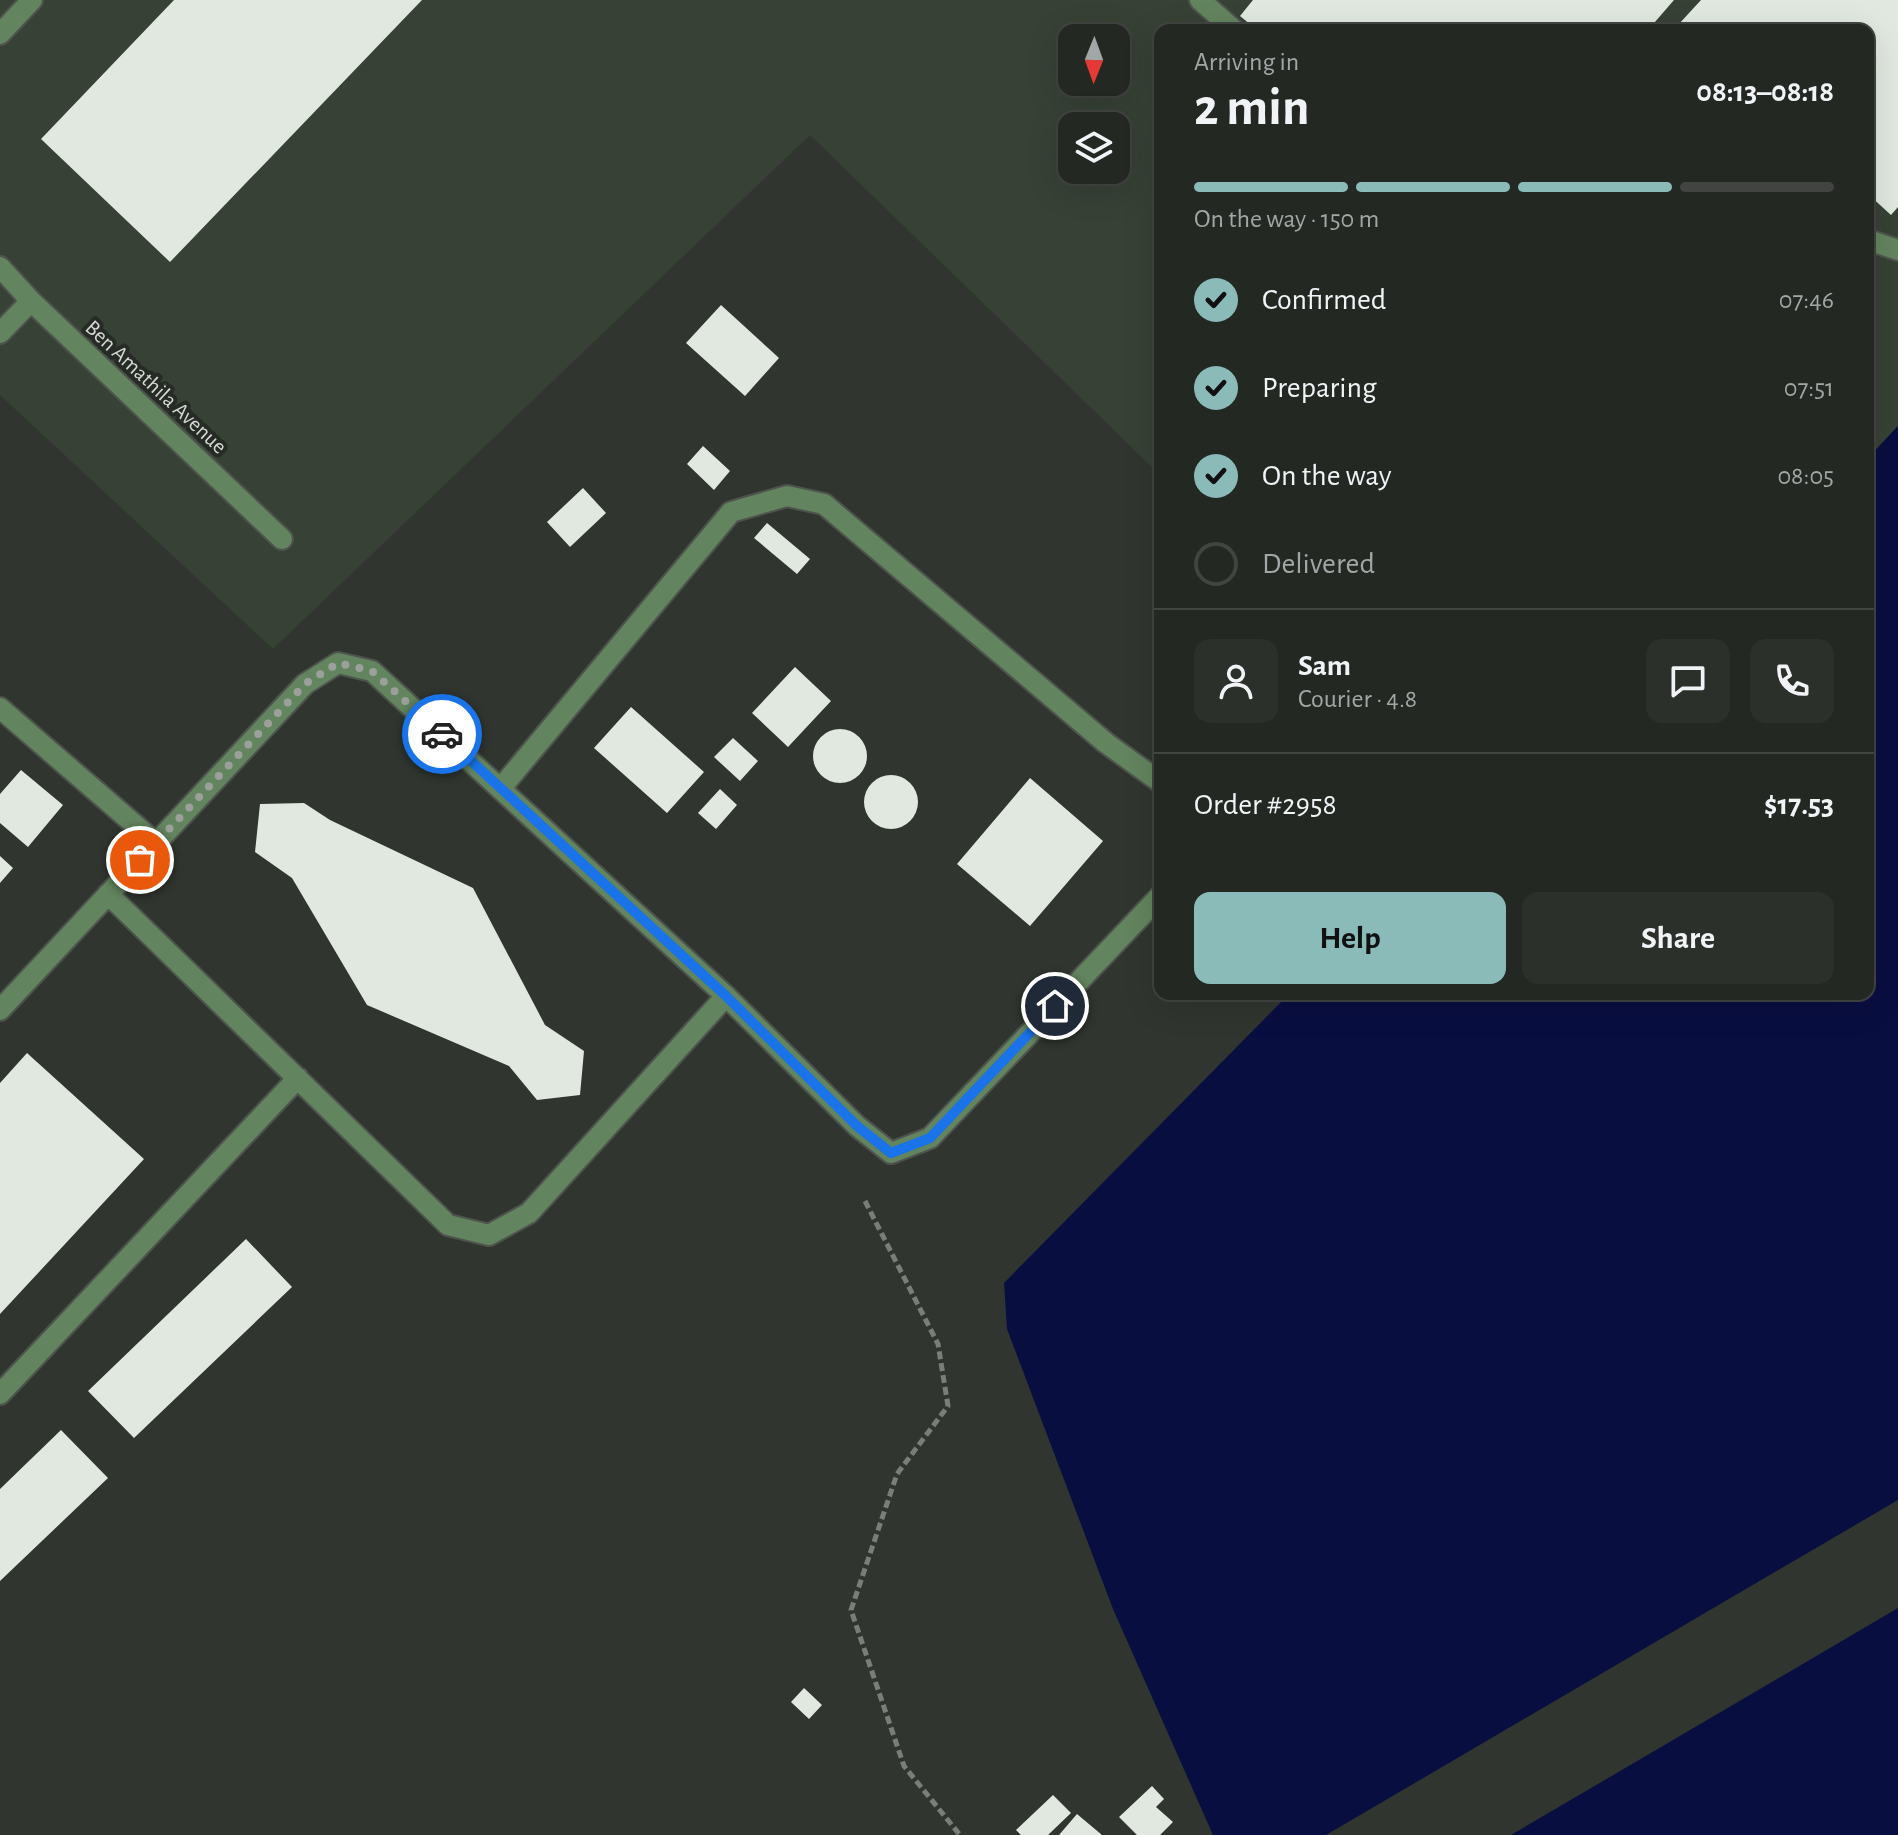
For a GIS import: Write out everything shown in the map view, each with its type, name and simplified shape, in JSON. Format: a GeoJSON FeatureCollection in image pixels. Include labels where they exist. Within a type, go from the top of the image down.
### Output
{"type":"FeatureCollection","features":[{"type":"Feature","properties":{"kind":"street"},"geometry":{"type":"LineString","coordinates":[[0,34],[32,0]]}},
{"type":"Feature","properties":{"kind":"street"},"geometry":{"type":"LineString","coordinates":[[1200,0],[1227,24]]}},
{"type":"Feature","properties":{"kind":"street"},"geometry":{"type":"LineString","coordinates":[[1874,242],[1898,250]]}},
{"type":"Feature","properties":{"kind":"street","name":"Ben Amathila Avenue"},"geometry":{"type":"LineString","coordinates":[[0,267],[31,301],[282,539]]}},
{"type":"Feature","properties":{"kind":"street"},"geometry":{"type":"LineString","coordinates":[[0,333],[31,301]]}},
{"type":"Feature","properties":{"kind":"street"},"geometry":{"type":"LineString","coordinates":[[501,788],[731,512],[787,496],[824,504],[1106,743],[1154,778]]}},
{"type":"Feature","properties":{"kind":"street"},"geometry":{"type":"LineString","coordinates":[[0,1010],[305,684],[338,663],[372,671],[726,996],[857,1126],[891,1153],[930,1138],[1154,902]]}},
{"type":"Feature","properties":{"kind":"street"},"geometry":{"type":"LineString","coordinates":[[0,708],[156,843]]}},
{"type":"Feature","properties":{"kind":"street"},"geometry":{"type":"LineString","coordinates":[[108,894],[448,1225],[489,1235],[529,1213],[726,996]]}},
{"type":"Feature","properties":{"kind":"street"},"geometry":{"type":"LineString","coordinates":[[0,1394],[298,1078]]}},
{"type":"Feature","properties":{"kind":"path"},"geometry":{"type":"LineString","coordinates":[[865,1201],[938,1344],[948,1406],[897,1474],[851,1610],[904,1766],[960,1835]]}},
{"type":"Feature","properties":{"kind":"shaded area"},"geometry":{"type":"Polygon","coordinates":[[[0,0],[1898,0],[1898,426],[1874,452],[1874,24],[1154,24],[1154,469],[810,135],[273,649],[0,395],[0,0]]]}},
{"type":"Feature","properties":{"kind":"shaded area"},"geometry":{"type":"Polygon","coordinates":[[[1898,426],[1898,1835],[1213,1835],[1113,1609],[1007,1329],[1004,1283],[1283,1000],[1874,1000],[1874,452],[1898,426]]]}},
{"type":"Feature","properties":{"kind":"pier"},"geometry":{"type":"Polygon","coordinates":[[[1898,1500],[1898,1608],[1511,1835],[1326,1835],[1898,1500]]]}},
{"type":"Feature","properties":{"kind":"building"},"geometry":{"type":"Polygon","coordinates":[[[174,0],[422,0],[170,262],[41,139],[174,0]]]}},
{"type":"Feature","properties":{"kind":"building"},"geometry":{"type":"Polygon","coordinates":[[[1253,0],[1674,0],[1653,24],[1250,24],[1240,16],[1253,0]]]}},
{"type":"Feature","properties":{"kind":"building"},"geometry":{"type":"Polygon","coordinates":[[[1701,0],[1898,0],[1898,207],[1891,215],[1874,199],[1874,24],[1679,24],[1701,0]]]}},
{"type":"Feature","properties":{"kind":"building"},"geometry":{"type":"Polygon","coordinates":[[[721,305],[779,358],[745,396],[686,343],[721,305]]]}},
{"type":"Feature","properties":{"kind":"building"},"geometry":{"type":"Polygon","coordinates":[[[703,446],[730,471],[714,490],[687,464],[703,446]]]}},
{"type":"Feature","properties":{"kind":"building"},"geometry":{"type":"Polygon","coordinates":[[[583,488],[606,513],[570,547],[547,522],[583,488]]]}},
{"type":"Feature","properties":{"kind":"building"},"geometry":{"type":"Polygon","coordinates":[[[767,523],[810,559],[797,574],[754,538],[767,523]]]}},
{"type":"Feature","properties":{"kind":"building"},"geometry":{"type":"Polygon","coordinates":[[[795,667],[831,701],[788,747],[752,713],[795,667]]]}},
{"type":"Feature","properties":{"kind":"building"},"geometry":{"type":"Polygon","coordinates":[[[631,707],[704,772],[667,813],[594,748],[631,707]]]}},
{"type":"Feature","properties":{"kind":"building"},"geometry":{"type":"Polygon","coordinates":[[[840,729],[859,737],[867,756],[859,775],[840,783],[821,775],[813,756],[821,737],[840,729]]]}},
{"type":"Feature","properties":{"kind":"building"},"geometry":{"type":"Polygon","coordinates":[[[733,738],[758,761],[740,781],[714,757],[733,738]]]}},
{"type":"Feature","properties":{"kind":"building"},"geometry":{"type":"Polygon","coordinates":[[[21,770],[63,805],[28,847],[0,823],[0,794],[21,770]]]}},
{"type":"Feature","properties":{"kind":"building"},"geometry":{"type":"Polygon","coordinates":[[[891,775],[910,783],[918,802],[910,821],[891,829],[872,821],[864,802],[872,783],[891,775]]]}},
{"type":"Feature","properties":{"kind":"building"},"geometry":{"type":"Polygon","coordinates":[[[1030,778],[1103,841],[1030,926],[957,864],[1030,778]]]}},
{"type":"Feature","properties":{"kind":"building"},"geometry":{"type":"Polygon","coordinates":[[[720,789],[737,805],[716,829],[698,813],[720,789]]]}},
{"type":"Feature","properties":{"kind":"building"},"geometry":{"type":"Polygon","coordinates":[[[304,803],[330,820],[473,888],[545,1025],[584,1051],[580,1095],[537,1100],[509,1066],[367,1005],[292,878],[255,852],[260,804],[304,803]]]}},
{"type":"Feature","properties":{"kind":"building"},"geometry":{"type":"Polygon","coordinates":[[[0,856],[13,868],[0,883],[0,856]]]}},
{"type":"Feature","properties":{"kind":"building"},"geometry":{"type":"Polygon","coordinates":[[[27,1053],[144,1159],[0,1314],[0,1083],[27,1053]]]}},
{"type":"Feature","properties":{"kind":"building"},"geometry":{"type":"Polygon","coordinates":[[[246,1239],[292,1287],[134,1438],[88,1391],[246,1239]]]}},
{"type":"Feature","properties":{"kind":"building"},"geometry":{"type":"Polygon","coordinates":[[[61,1430],[108,1478],[0,1581],[0,1489],[61,1430]]]}},
{"type":"Feature","properties":{"kind":"building"},"geometry":{"type":"Polygon","coordinates":[[[804,1688],[822,1705],[809,1719],[791,1702],[804,1688]]]}},
{"type":"Feature","properties":{"kind":"building"},"geometry":{"type":"Polygon","coordinates":[[[1152,1786],[1164,1799],[1156,1807],[1173,1822],[1160,1835],[1137,1835],[1119,1817],[1152,1786]]]}},
{"type":"Feature","properties":{"kind":"building"},"geometry":{"type":"Polygon","coordinates":[[[1053,1795],[1071,1813],[1048,1835],[1021,1835],[1016,1830],[1053,1795]]]}},
{"type":"Feature","properties":{"kind":"building"},"geometry":{"type":"Polygon","coordinates":[[[1077,1814],[1102,1835],[1059,1835],[1077,1814]]]}},
{"type":"Feature","properties":{"kind":"way so far"},"geometry":{"type":"LineString","coordinates":[[140,860],[305,684],[338,663],[372,671],[442,734]]}},
{"type":"Feature","properties":{"kind":"route"},"geometry":{"type":"LineString","coordinates":[[442,734],[726,996],[857,1126],[891,1153],[930,1138],[1055,1006]]}}]}
